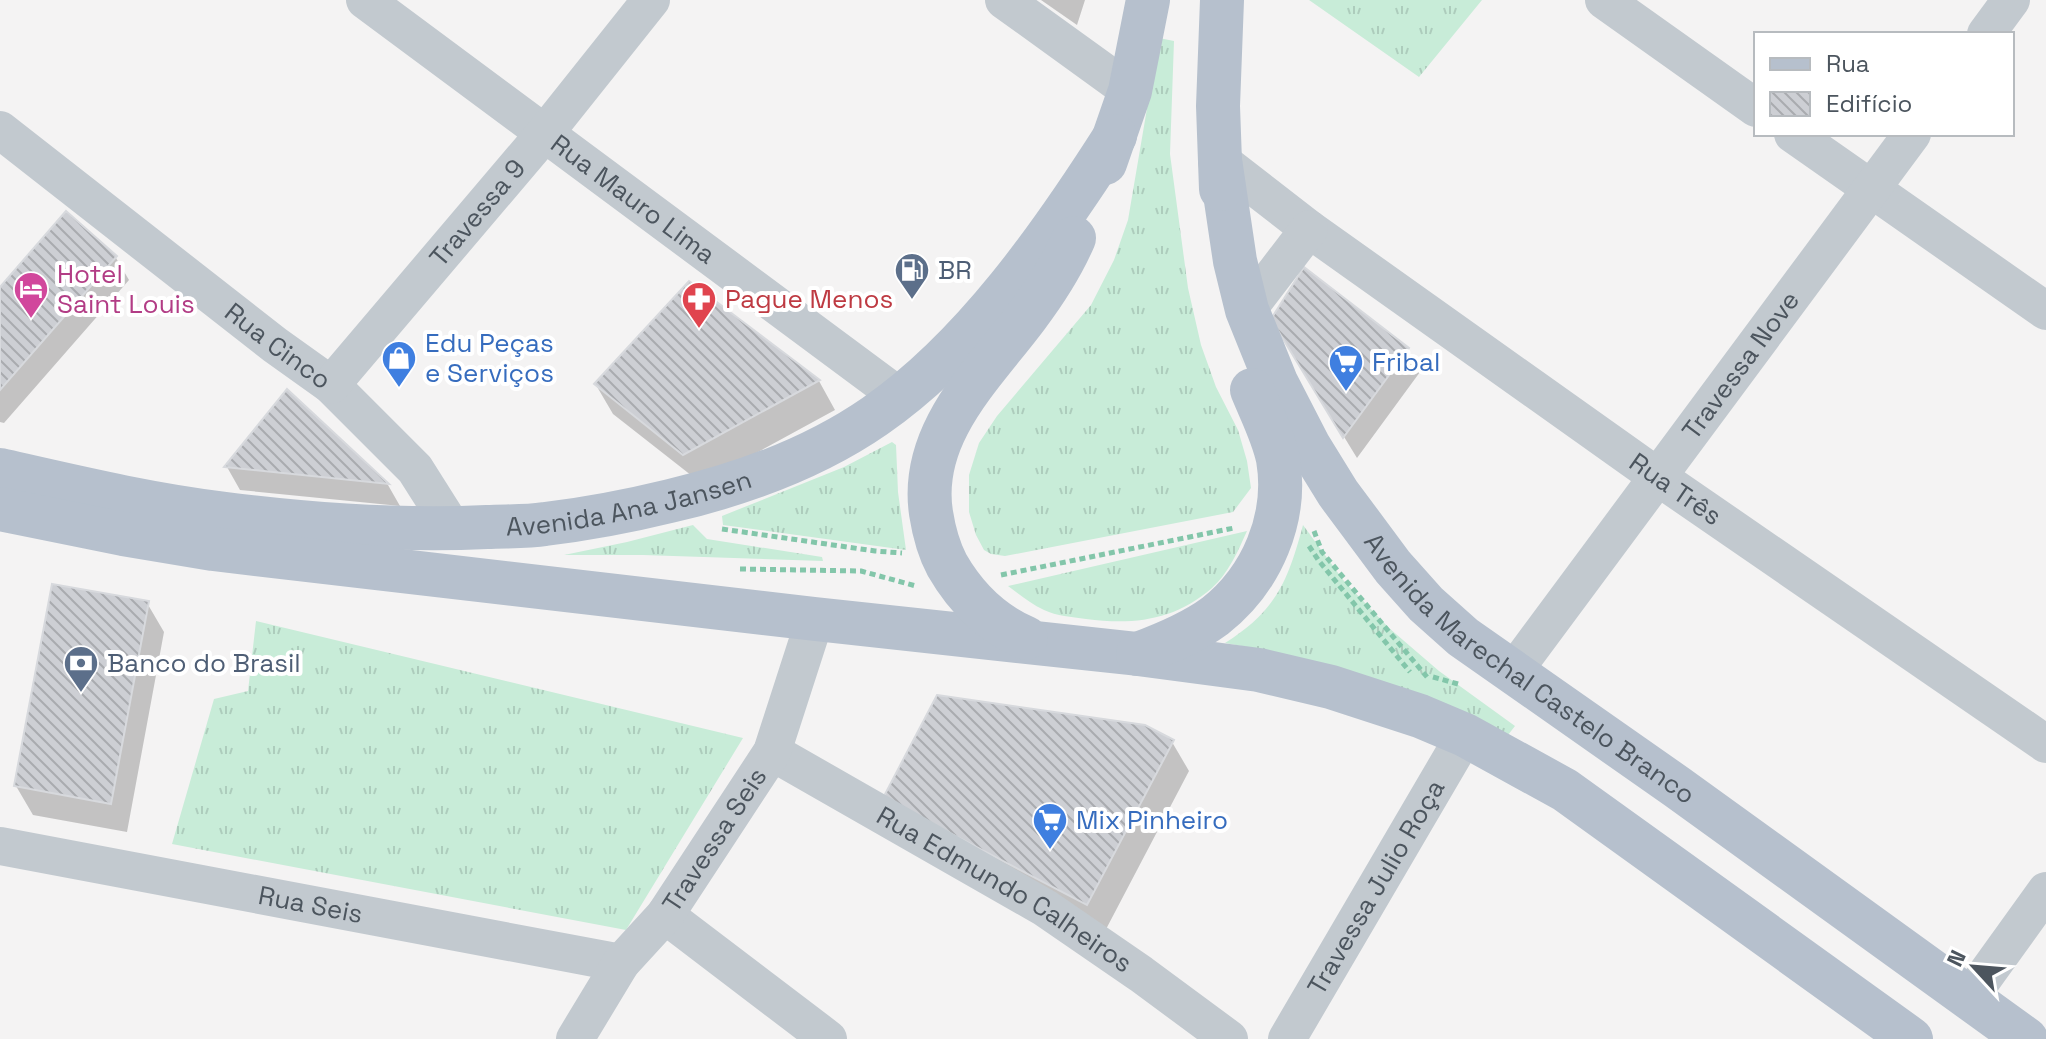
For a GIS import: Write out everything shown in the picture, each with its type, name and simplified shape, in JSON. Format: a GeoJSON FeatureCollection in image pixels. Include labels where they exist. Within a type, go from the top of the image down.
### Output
{"type":"FeatureCollection","features":[{"type":"Feature","properties":{"kind":"main road"},"geometry":{"type":"LineString","coordinates":[[1036,642],[993,621],[957,583],[934,534],[929,479],[937,448],[965,393],[1027,316],[1069,250],[1130,91],[1148,0]]}},
{"type":"Feature","properties":{"kind":"main road"},"geometry":{"type":"LineString","coordinates":[[1138,654],[1195,629],[1230,603],[1246,586],[1266,551],[1278,511],[1277,457],[1244,371],[1231,315],[1226,275],[1218,106],[1222,0]]}},
{"type":"Feature","properties":{"kind":"main road","name":"Avenida Ana Jansen"},"geometry":{"type":"LineString","coordinates":[[0,470],[128,498],[224,514],[358,528],[453,529],[542,525],[627,512],[751,479],[830,444],[916,384],[1013,281],[1068,208],[1115,136]]}},
{"type":"Feature","properties":{"kind":"main road","name":"Avenida Marechal Castelo Branco"},"geometry":{"type":"LineString","coordinates":[[1220,160],[1235,261],[1247,310],[1276,382],[1338,493],[1393,567],[1426,604],[1463,637],[1690,796],[2026,1039]]}},
{"type":"Feature","properties":{"kind":"main road"},"geometry":{"type":"LineString","coordinates":[[0,509],[213,549],[1138,654],[1259,670],[1331,687],[1420,716],[1465,735],[1565,790],[1911,1039]]}},
{"type":"Feature","properties":{"kind":"street","name":"Rua Mauro Lima"},"geometry":{"type":"LineString","coordinates":[[365,0],[900,397]]}},
{"type":"Feature","properties":{"kind":"street","name":"Travessa 9"},"geometry":{"type":"LineString","coordinates":[[331,385],[545,133],[651,0]]}},
{"type":"Feature","properties":{"kind":"street"},"geometry":{"type":"LineString","coordinates":[[1004,0],[1130,91]]}},
{"type":"Feature","properties":{"kind":"street"},"geometry":{"type":"LineString","coordinates":[[1604,0],[1754,107]]}},
{"type":"Feature","properties":{"kind":"street"},"geometry":{"type":"LineString","coordinates":[[1987,32],[2011,0]]}},
{"type":"Feature","properties":{"kind":"street","name":"Rua Cinco"},"geometry":{"type":"LineString","coordinates":[[0,130],[275,345],[331,385],[415,469],[453,529]]}},
{"type":"Feature","properties":{"kind":"street"},"geometry":{"type":"LineString","coordinates":[[1796,136],[2046,311]]}},
{"type":"Feature","properties":{"kind":"street","name":"Travessa Nove"},"geometry":{"type":"LineString","coordinates":[[1513,672],[1911,136]]}},
{"type":"Feature","properties":{"kind":"street","name":"Rua Três"},"geometry":{"type":"LineString","coordinates":[[1220,160],[1309,229],[1658,477],[2046,744]]}},
{"type":"Feature","properties":{"kind":"street"},"geometry":{"type":"LineString","coordinates":[[1247,310],[1309,229]]}},
{"type":"Feature","properties":{"kind":"street","name":"Travessa Seis"},"geometry":{"type":"LineString","coordinates":[[575,1039],[621,963],[665,915],[772,752],[815,619]]}},
{"type":"Feature","properties":{"kind":"street","name":"Travessa Julio Roça"},"geometry":{"type":"LineString","coordinates":[[1287,1039],[1465,735]]}},
{"type":"Feature","properties":{"kind":"street","name":"Rua Edmundo Calheiros"},"geometry":{"type":"LineString","coordinates":[[772,752],[1045,908],[1229,1039]]}},
{"type":"Feature","properties":{"kind":"street","name":"Rua Seis"},"geometry":{"type":"LineString","coordinates":[[0,846],[621,963]]}},
{"type":"Feature","properties":{"kind":"street"},"geometry":{"type":"LineString","coordinates":[[1969,998],[2046,891]]}},
{"type":"Feature","properties":{"kind":"street"},"geometry":{"type":"LineString","coordinates":[[665,915],[828,1039]]}},
{"type":"Feature","properties":{"kind":"path"},"geometry":{"type":"LineString","coordinates":[[697,495],[704,526],[907,553]]}},
{"type":"Feature","properties":{"kind":"path"},"geometry":{"type":"LineString","coordinates":[[1310,523],[1322,552],[1434,687],[1420,716]]}},
{"type":"Feature","properties":{"kind":"green space"},"geometry":{"type":"Polygon","coordinates":[[[1309,0],[1482,0],[1419,77],[1309,0]]]}},
{"type":"Feature","properties":{"kind":"green space"},"geometry":{"type":"Polygon","coordinates":[[[1159,38],[1174,41],[1170,154],[1188,288],[1201,345],[1216,387],[1238,430],[1251,488],[1233,512],[1005,556],[991,554],[984,550],[976,535],[969,512],[969,475],[979,443],[997,416],[1091,305],[1114,260],[1128,220],[1159,38]]]}},
{"type":"Feature","properties":{"kind":"green space"},"geometry":{"type":"Polygon","coordinates":[[[892,442],[896,445],[898,492],[906,550],[723,525],[722,516],[844,467],[892,442]]]}},
{"type":"Feature","properties":{"kind":"green space"},"geometry":{"type":"Polygon","coordinates":[[[693,525],[707,539],[822,557],[823,561],[564,555],[693,525]]]}},
{"type":"Feature","properties":{"kind":"green space"},"geometry":{"type":"Polygon","coordinates":[[[1303,525],[1344,581],[1389,628],[1439,671],[1515,726],[1508,735],[1275,652],[1225,643],[1257,619],[1278,593],[1292,563],[1303,525]]]}},
{"type":"Feature","properties":{"kind":"green space"},"geometry":{"type":"Polygon","coordinates":[[[1247,531],[1228,569],[1212,588],[1183,608],[1152,618],[1120,621],[1059,615],[1039,608],[1008,586],[1247,531]]]}},
{"type":"Feature","properties":{"kind":"green space"},"geometry":{"type":"Polygon","coordinates":[[[256,621],[743,738],[626,930],[172,844],[214,699],[248,691],[256,621]]]}},
{"type":"Feature","properties":{"kind":"building","name":"Hotel Saint Louis"},"geometry":{"type":"Polygon","coordinates":[[[66,211],[117,256],[0,390],[0,287],[66,211]]]}},
{"type":"Feature","properties":{"kind":"building","name":"Fribal"},"geometry":{"type":"Polygon","coordinates":[[[1304,267],[1409,348],[1343,438],[1271,319],[1304,267]]]}},
{"type":"Feature","properties":{"kind":"building","name":"Pague Menos"},"geometry":{"type":"Polygon","coordinates":[[[689,281],[820,380],[683,455],[594,384],[689,281]]]}},
{"type":"Feature","properties":{"kind":"building"},"geometry":{"type":"Polygon","coordinates":[[[287,389],[389,484],[224,467],[287,389]]]}},
{"type":"Feature","properties":{"kind":"building","name":"Banco do Brasil"},"geometry":{"type":"Polygon","coordinates":[[[52,584],[149,601],[111,804],[14,786],[52,584]]]}},
{"type":"Feature","properties":{"kind":"building","name":"Mix Pinheiro"},"geometry":{"type":"Polygon","coordinates":[[[937,695],[1145,725],[1174,740],[1087,905],[883,798],[937,695]]]}},
{"type":"Feature","properties":{"kind":"place","name":"BR"},"geometry":{"type":"Point","coordinates":[912,301]}},
{"type":"Feature","properties":{"kind":"place","name":"Hotel Saint Louis"},"geometry":{"type":"Point","coordinates":[31,320]}},
{"type":"Feature","properties":{"kind":"place","name":"Pague Menos"},"geometry":{"type":"Point","coordinates":[699,330]}},
{"type":"Feature","properties":{"kind":"place","name":"Edu Peças e Serviços"},"geometry":{"type":"Point","coordinates":[399,389]}},
{"type":"Feature","properties":{"kind":"place","name":"Fribal"},"geometry":{"type":"Point","coordinates":[1346,393]}},
{"type":"Feature","properties":{"kind":"place","name":"Banco do Brasil"},"geometry":{"type":"Point","coordinates":[81,694]}},
{"type":"Feature","properties":{"kind":"place","name":"Mix Pinheiro"},"geometry":{"type":"Point","coordinates":[1050,851]}}]}
